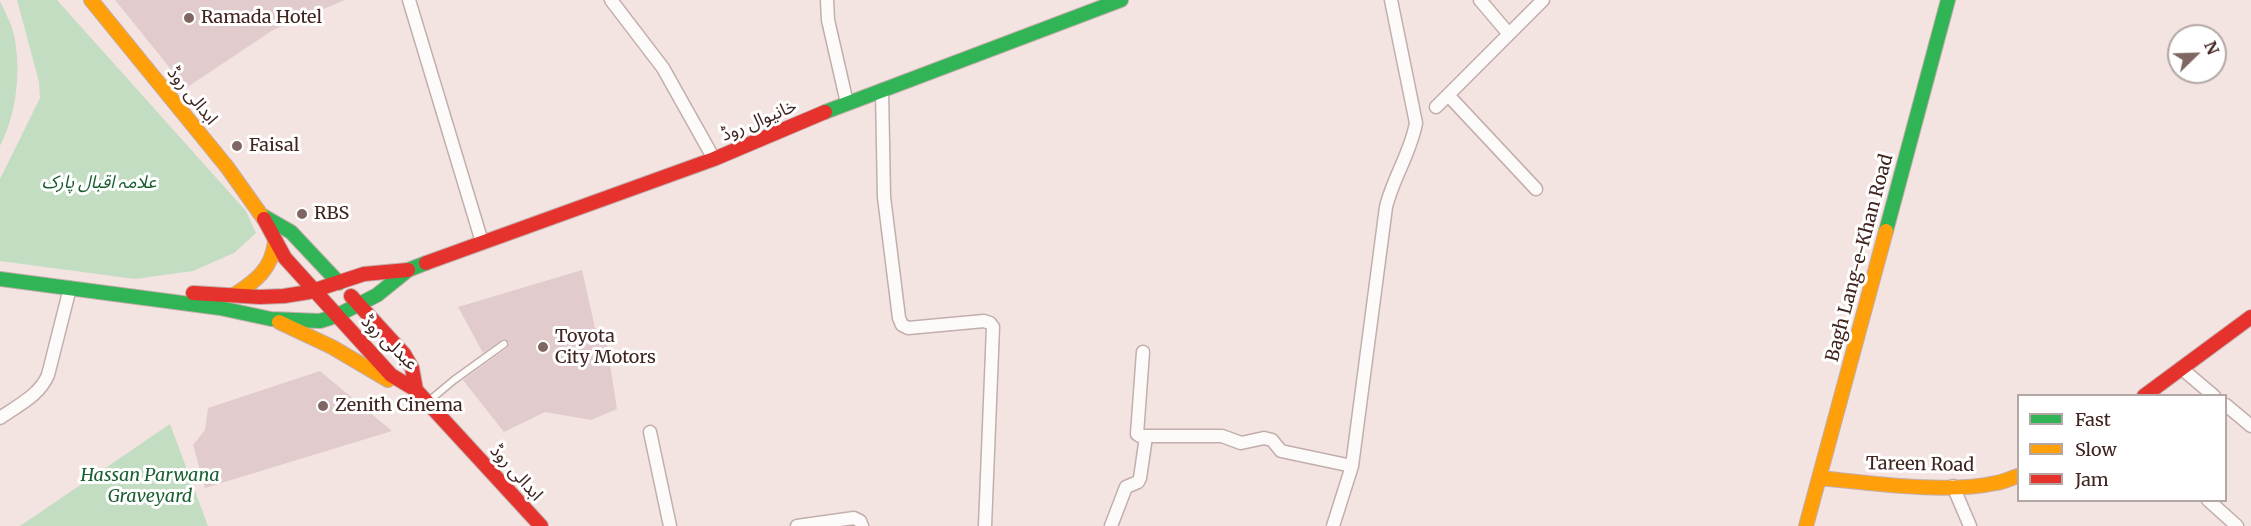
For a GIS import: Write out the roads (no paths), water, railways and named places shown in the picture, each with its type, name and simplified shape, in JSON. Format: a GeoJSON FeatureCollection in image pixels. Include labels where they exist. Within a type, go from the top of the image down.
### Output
{"type":"FeatureCollection","features":[{"type":"Feature","properties":{"kind":"main road","name":"ابدالی روڈ"},"geometry":{"type":"LineString","coordinates":[[91,0],[227,167],[263,216]]}},
{"type":"Feature","properties":{"kind":"main road","name":"خانیوال روڈ"},"geometry":{"type":"LineString","coordinates":[[188,299],[234,295],[284,296],[314,290],[364,274],[408,270],[714,159],[847,103],[1121,0]]}},
{"type":"Feature","properties":{"kind":"main road","name":"Bagh Lang-e-Khan Road"},"geometry":{"type":"LineString","coordinates":[[1806,526],[1948,0]]}},
{"type":"Feature","properties":{"kind":"main road","name":"عبدلی روڈ"},"geometry":{"type":"LineString","coordinates":[[263,216],[285,258],[391,375],[416,390]]}},
{"type":"Feature","properties":{"kind":"main road","name":"عبدلی روڈ"},"geometry":{"type":"LineString","coordinates":[[263,216],[291,232],[404,354],[412,368],[416,390]]}},
{"type":"Feature","properties":{"kind":"main road"},"geometry":{"type":"LineString","coordinates":[[234,295],[259,279],[267,270],[274,256],[275,241]]}},
{"type":"Feature","properties":{"kind":"main road"},"geometry":{"type":"LineString","coordinates":[[0,266],[188,299],[271,319],[332,348],[391,381],[416,390]]}},
{"type":"Feature","properties":{"kind":"main road","name":"خانیوال روڈ"},"geometry":{"type":"LineString","coordinates":[[271,319],[320,321],[336,316],[377,295],[408,270]]}},
{"type":"Feature","properties":{"kind":"main road"},"geometry":{"type":"LineString","coordinates":[[0,279],[188,299]]}},
{"type":"Feature","properties":{"kind":"main road"},"geometry":{"type":"LineString","coordinates":[[2147,394],[2250,320]]}},
{"type":"Feature","properties":{"kind":"main road","name":"ابدالی روڈ"},"geometry":{"type":"LineString","coordinates":[[416,390],[541,526]]}},
{"type":"Feature","properties":{"kind":"main road","name":"Tareen Road"},"geometry":{"type":"LineString","coordinates":[[1819,478],[1953,486],[1993,484],[2017,477]]}},
{"type":"Feature","properties":{"kind":"street"},"geometry":{"type":"LineString","coordinates":[[410,0],[482,242]]}},
{"type":"Feature","properties":{"kind":"street"},"geometry":{"type":"LineString","coordinates":[[611,0],[663,68],[714,159]]}},
{"type":"Feature","properties":{"kind":"street"},"geometry":{"type":"LineString","coordinates":[[827,0],[828,20],[847,103]]}},
{"type":"Feature","properties":{"kind":"street"},"geometry":{"type":"LineString","coordinates":[[1333,526],[1352,466],[1386,207],[1390,189],[1414,137],[1416,123],[1391,0]]}},
{"type":"Feature","properties":{"kind":"street"},"geometry":{"type":"LineString","coordinates":[[1480,0],[1508,33]]}},
{"type":"Feature","properties":{"kind":"street"},"geometry":{"type":"LineString","coordinates":[[1436,108],[1543,0]]}},
{"type":"Feature","properties":{"kind":"street"},"geometry":{"type":"LineString","coordinates":[[882,90],[884,198],[899,318],[908,328],[984,321],[993,327],[985,526]]}},
{"type":"Feature","properties":{"kind":"street"},"geometry":{"type":"LineString","coordinates":[[1448,95],[1536,189]]}},
{"type":"Feature","properties":{"kind":"street"},"geometry":{"type":"LineString","coordinates":[[0,418],[44,385],[70,288]]}},
{"type":"Feature","properties":{"kind":"street"},"geometry":{"type":"LineString","coordinates":[[1143,352],[1137,434],[1140,436],[1222,436],[1241,443],[1264,438],[1272,440],[1281,451],[1352,466]]}},
{"type":"Feature","properties":{"kind":"street"},"geometry":{"type":"LineString","coordinates":[[2181,368],[2212,394]]}},
{"type":"Feature","properties":{"kind":"street"},"geometry":{"type":"LineString","coordinates":[[2227,406],[2251,426]]}},
{"type":"Feature","properties":{"kind":"street"},"geometry":{"type":"LineString","coordinates":[[650,432],[670,526]]}},
{"type":"Feature","properties":{"kind":"street"},"geometry":{"type":"LineString","coordinates":[[1111,526],[1126,488],[1138,482],[1140,478],[1146,436]]}},
{"type":"Feature","properties":{"kind":"street"},"geometry":{"type":"LineString","coordinates":[[1953,486],[1970,526]]}},
{"type":"Feature","properties":{"kind":"street"},"geometry":{"type":"LineString","coordinates":[[2209,502],[2237,526]]}},
{"type":"Feature","properties":{"kind":"street"},"geometry":{"type":"LineString","coordinates":[[797,526],[854,518],[860,520],[862,526]]}},
{"type":"Feature","properties":{"kind":"lane"},"geometry":{"type":"LineString","coordinates":[[428,403],[454,380],[504,344]]}},
{"type":"Feature","properties":{"kind":"place","name":"Ramada Hotel"},"geometry":{"type":"Point","coordinates":[189,18]}},
{"type":"Feature","properties":{"kind":"place","name":"Faisal"},"geometry":{"type":"Point","coordinates":[237,146]}},
{"type":"Feature","properties":{"kind":"place","name":"RBS"},"geometry":{"type":"Point","coordinates":[302,214]}},
{"type":"Feature","properties":{"kind":"place","name":"Toyota City Motors"},"geometry":{"type":"Point","coordinates":[543,347]}},
{"type":"Feature","properties":{"kind":"place","name":"Zenith Cinema"},"geometry":{"type":"Point","coordinates":[323,406]}},
{"type":"Feature","properties":{"kind":"park label","name":"علامہ اقبال پارک"},"geometry":{"type":"Point","coordinates":[99,183]}},
{"type":"Feature","properties":{"kind":"park label","name":"Hassan Parwana Graveyard"},"geometry":{"type":"Point","coordinates":[150,486]}}]}
